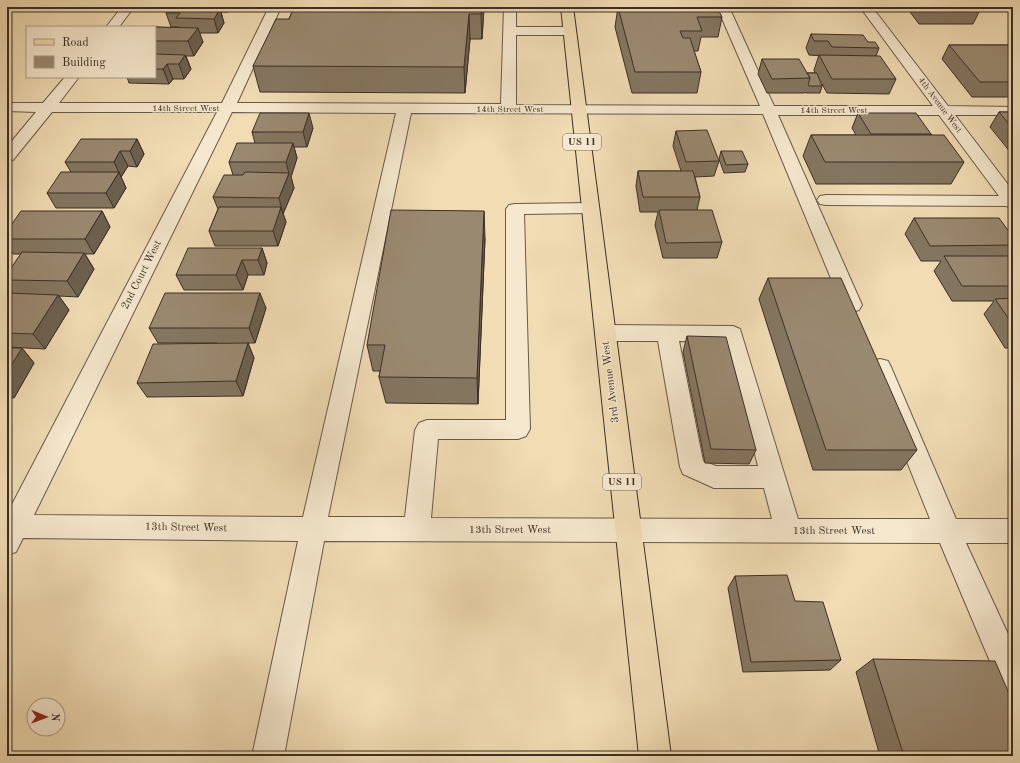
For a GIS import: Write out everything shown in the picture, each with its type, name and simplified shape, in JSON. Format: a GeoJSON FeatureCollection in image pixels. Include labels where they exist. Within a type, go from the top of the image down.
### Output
{"type":"FeatureCollection","features":[{"type":"Feature","properties":{"kind":"main road","name":"3rd Avenue West"},"geometry":{"type":"LineString","coordinates":[[567,7],[655,756]]}},
{"type":"Feature","properties":{"kind":"street"},"geometry":{"type":"LineString","coordinates":[[113,26],[128,7]]}},
{"type":"Feature","properties":{"kind":"street","name":"2nd Court West"},"geometry":{"type":"LineString","coordinates":[[10,531],[227,108],[275,7]]}},
{"type":"Feature","properties":{"kind":"street"},"geometry":{"type":"LineString","coordinates":[[508,109],[510,7]]}},
{"type":"Feature","properties":{"kind":"street"},"geometry":{"type":"LineString","coordinates":[[723,7],[861,325]]}},
{"type":"Feature","properties":{"kind":"street","name":"4th Avenue West"},"geometry":{"type":"LineString","coordinates":[[866,7],[1012,202]]}},
{"type":"Feature","properties":{"kind":"street"},"geometry":{"type":"LineString","coordinates":[[510,31],[570,31]]}},
{"type":"Feature","properties":{"kind":"street"},"geometry":{"type":"LineString","coordinates":[[7,158],[71,78]]}},
{"type":"Feature","properties":{"kind":"street","name":"14th Street West"},"geometry":{"type":"LineString","coordinates":[[7,106],[404,109],[1013,110]]}},
{"type":"Feature","properties":{"kind":"street"},"geometry":{"type":"LineString","coordinates":[[268,756],[313,529],[404,109]]}},
{"type":"Feature","properties":{"kind":"street"},"geometry":{"type":"LineString","coordinates":[[826,200],[1012,202]]}},
{"type":"Feature","properties":{"kind":"street"},"geometry":{"type":"LineString","coordinates":[[417,529],[426,430],[518,429],[515,209],[590,208]]}},
{"type":"Feature","properties":{"kind":"street"},"geometry":{"type":"LineString","coordinates":[[605,333],[733,334],[736,375],[751,433],[773,477],[788,530]]}},
{"type":"Feature","properties":{"kind":"street"},"geometry":{"type":"LineString","coordinates":[[667,334],[681,374],[693,434],[692,467],[714,478],[773,477]]}},
{"type":"Feature","properties":{"kind":"street"},"geometry":{"type":"LineString","coordinates":[[874,353],[899,410],[948,531],[1013,679]]}},
{"type":"Feature","properties":{"kind":"street","name":"13th Street West"},"geometry":{"type":"LineString","coordinates":[[10,531],[313,529],[1013,531]]}},
{"type":"Feature","properties":{"kind":"building"},"geometry":{"type":"Polygon","coordinates":[[[171,7],[211,7],[210,9],[220,9],[214,19],[176,18],[180,13],[166,13],[171,7]]]}},
{"type":"Feature","properties":{"kind":"building"},"geometry":{"type":"Polygon","coordinates":[[[294,7],[481,7],[481,14],[469,14],[464,67],[253,66],[276,19],[289,19],[294,7]]]}},
{"type":"Feature","properties":{"kind":"building"},"geometry":{"type":"Polygon","coordinates":[[[618,7],[717,7],[722,17],[697,17],[702,31],[680,31],[683,38],[690,38],[701,72],[635,72],[618,7]]]}},
{"type":"Feature","properties":{"kind":"building"},"geometry":{"type":"Polygon","coordinates":[[[923,7],[977,7],[980,10],[925,10],[923,7]]]}},
{"type":"Feature","properties":{"kind":"building"},"geometry":{"type":"Polygon","coordinates":[[[156,27],[198,28],[188,41],[156,41],[156,27]]]}},
{"type":"Feature","properties":{"kind":"building"},"geometry":{"type":"Polygon","coordinates":[[[811,34],[863,35],[868,42],[875,42],[879,48],[832,47],[828,41],[814,41],[811,34]]]}},
{"type":"Feature","properties":{"kind":"building"},"geometry":{"type":"Polygon","coordinates":[[[949,45],[1013,45],[1013,82],[980,82],[949,45]]]}},
{"type":"Feature","properties":{"kind":"building"},"geometry":{"type":"Polygon","coordinates":[[[156,54],[185,55],[179,64],[167,64],[163,69],[156,69],[156,54]]]}},
{"type":"Feature","properties":{"kind":"building"},"geometry":{"type":"Polygon","coordinates":[[[819,55],[880,56],[896,79],[832,79],[819,55]]]}},
{"type":"Feature","properties":{"kind":"building"},"geometry":{"type":"Polygon","coordinates":[[[762,59],[799,59],[810,78],[772,79],[762,59]]]}},
{"type":"Feature","properties":{"kind":"building"},"geometry":{"type":"Polygon","coordinates":[[[807,73],[817,73],[822,86],[809,86],[810,78],[807,73]]]}},
{"type":"Feature","properties":{"kind":"building"},"geometry":{"type":"Polygon","coordinates":[[[999,112],[1013,112],[1013,129],[999,112]]]}},
{"type":"Feature","properties":{"kind":"building"},"geometry":{"type":"Polygon","coordinates":[[[260,113],[309,113],[303,132],[252,132],[260,113]]]}},
{"type":"Feature","properties":{"kind":"building"},"geometry":{"type":"Polygon","coordinates":[[[858,113],[916,113],[931,134],[871,134],[858,113]]]}},
{"type":"Feature","properties":{"kind":"building"},"geometry":{"type":"Polygon","coordinates":[[[707,130],[719,161],[686,162],[676,131],[707,130]]]}},
{"type":"Feature","properties":{"kind":"building"},"geometry":{"type":"Polygon","coordinates":[[[811,135],[944,135],[964,162],[825,162],[811,135]]]}},
{"type":"Feature","properties":{"kind":"building"},"geometry":{"type":"Polygon","coordinates":[[[81,139],[137,139],[130,151],[120,151],[114,162],[65,162],[81,139]]]}},
{"type":"Feature","properties":{"kind":"building"},"geometry":{"type":"Polygon","coordinates":[[[237,143],[293,143],[286,162],[229,162],[237,143]]]}},
{"type":"Feature","properties":{"kind":"building"},"geometry":{"type":"Polygon","coordinates":[[[721,151],[742,151],[748,164],[726,165],[721,151]]]}},
{"type":"Feature","properties":{"kind":"building"},"geometry":{"type":"Polygon","coordinates":[[[638,171],[693,171],[700,197],[643,197],[638,171]]]}},
{"type":"Feature","properties":{"kind":"building"},"geometry":{"type":"Polygon","coordinates":[[[61,172],[119,172],[106,193],[47,193],[61,172]]]}},
{"type":"Feature","properties":{"kind":"building"},"geometry":{"type":"Polygon","coordinates":[[[245,172],[289,173],[279,198],[213,197],[224,175],[243,175],[245,172]]]}},
{"type":"Feature","properties":{"kind":"building"},"geometry":{"type":"Polygon","coordinates":[[[219,207],[281,207],[273,231],[209,231],[219,207]]]}},
{"type":"Feature","properties":{"kind":"building"},"geometry":{"type":"Polygon","coordinates":[[[391,210],[484,211],[477,378],[379,377],[385,345],[367,345],[391,210]]]}},
{"type":"Feature","properties":{"kind":"building"},"geometry":{"type":"Polygon","coordinates":[[[659,210],[712,210],[722,242],[666,243],[659,210]]]}},
{"type":"Feature","properties":{"kind":"building"},"geometry":{"type":"Polygon","coordinates":[[[21,211],[102,211],[85,239],[7,239],[7,231],[21,211]]]}},
{"type":"Feature","properties":{"kind":"building"},"geometry":{"type":"Polygon","coordinates":[[[914,218],[999,218],[1013,237],[1013,245],[930,246],[914,218]]]}},
{"type":"Feature","properties":{"kind":"building"},"geometry":{"type":"Polygon","coordinates":[[[188,248],[262,248],[258,260],[242,260],[236,275],[176,275],[188,248]]]}},
{"type":"Feature","properties":{"kind":"building"},"geometry":{"type":"Polygon","coordinates":[[[22,252],[84,253],[67,281],[7,280],[7,274],[22,252]]]}},
{"type":"Feature","properties":{"kind":"building"},"geometry":{"type":"Polygon","coordinates":[[[944,256],[1013,256],[1013,286],[962,286],[944,256]]]}},
{"type":"Feature","properties":{"kind":"building"},"geometry":{"type":"Polygon","coordinates":[[[768,278],[841,278],[917,450],[826,450],[768,278]]]}},
{"type":"Feature","properties":{"kind":"building"},"geometry":{"type":"Polygon","coordinates":[[[7,293],[58,295],[33,334],[7,333],[7,293]]]}},
{"type":"Feature","properties":{"kind":"building"},"geometry":{"type":"Polygon","coordinates":[[[165,293],[260,293],[249,328],[149,328],[165,293]]]}},
{"type":"Feature","properties":{"kind":"building"},"geometry":{"type":"Polygon","coordinates":[[[1013,298],[1013,325],[995,299],[1013,298]]]}},
{"type":"Feature","properties":{"kind":"building"},"geometry":{"type":"Polygon","coordinates":[[[687,336],[726,337],[756,450],[711,449],[687,336]]]}},
{"type":"Feature","properties":{"kind":"building"},"geometry":{"type":"Polygon","coordinates":[[[248,343],[236,381],[137,383],[153,344],[248,343]]]}},
{"type":"Feature","properties":{"kind":"building"},"geometry":{"type":"Polygon","coordinates":[[[7,348],[22,348],[7,372],[7,348]]]}},
{"type":"Feature","properties":{"kind":"building"},"geometry":{"type":"Polygon","coordinates":[[[787,575],[795,601],[823,602],[841,660],[751,662],[735,576],[787,575]]]}},
{"type":"Feature","properties":{"kind":"building"},"geometry":{"type":"Polygon","coordinates":[[[873,659],[995,661],[1013,703],[1013,756],[904,756],[873,659]]]}}]}
